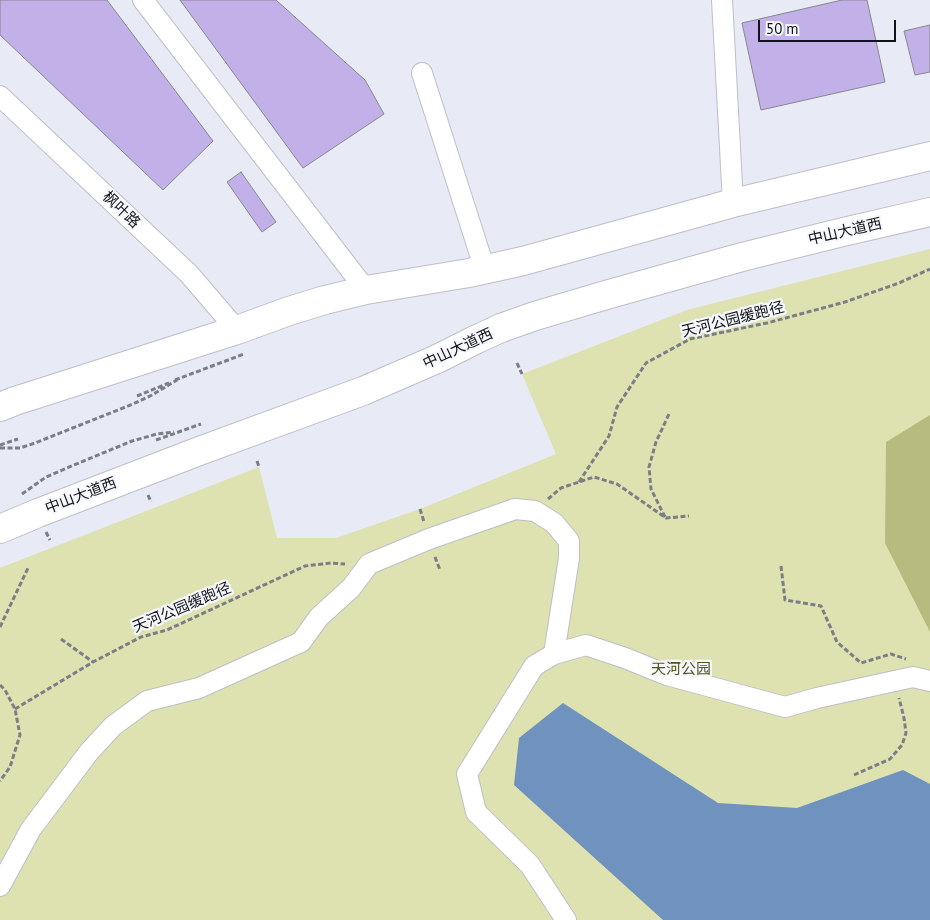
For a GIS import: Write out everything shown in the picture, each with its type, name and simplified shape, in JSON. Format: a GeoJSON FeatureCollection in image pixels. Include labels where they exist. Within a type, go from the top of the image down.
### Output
{"type":"FeatureCollection","features":[{"type":"Feature","properties":{"kind":"highway"},"geometry":{"type":"LineString","coordinates":[[0,406],[325,300],[366,290],[485,270],[733,203],[930,156]]}},
{"type":"Feature","properties":{"kind":"highway","name":"中山大道西"},"geometry":{"type":"LineString","coordinates":[[0,529],[193,453],[363,391],[437,359],[501,328],[535,316],[742,257],[930,212]]}},
{"type":"Feature","properties":{"kind":"street"},"geometry":{"type":"LineString","coordinates":[[143,0],[366,290]]}},
{"type":"Feature","properties":{"kind":"street"},"geometry":{"type":"LineString","coordinates":[[722,0],[733,203]]}},
{"type":"Feature","properties":{"kind":"street"},"geometry":{"type":"LineString","coordinates":[[422,73],[485,270]]}},
{"type":"Feature","properties":{"kind":"street","name":"枫叶路"},"geometry":{"type":"LineString","coordinates":[[0,96],[189,274],[237,330]]}},
{"type":"Feature","properties":{"kind":"street"},"geometry":{"type":"LineString","coordinates":[[0,886],[31,829],[89,752],[113,726],[147,701],[199,688],[301,642],[319,617],[351,588],[369,564],[515,509],[535,511],[554,523],[569,541],[569,558],[554,654]]}},
{"type":"Feature","properties":{"kind":"street"},"geometry":{"type":"LineString","coordinates":[[566,920],[530,865],[476,812],[467,774],[534,666],[554,654],[586,645],[667,675],[785,707],[913,676],[930,681]]}},
{"type":"Feature","properties":{"kind":"path","name":"天河公园缓跑径"},"geometry":{"type":"LineString","coordinates":[[580,482],[609,436],[617,407],[646,363],[690,339],[767,323],[846,302],[899,283],[930,269]]}},
{"type":"Feature","properties":{"kind":"path"},"geometry":{"type":"LineString","coordinates":[[517,363],[522,374]]}},
{"type":"Feature","properties":{"kind":"path"},"geometry":{"type":"LineString","coordinates":[[137,396],[209,367]]}},
{"type":"Feature","properties":{"kind":"path"},"geometry":{"type":"LineString","coordinates":[[0,447],[20,448],[35,443],[133,404],[176,380]]}},
{"type":"Feature","properties":{"kind":"path"},"geometry":{"type":"LineString","coordinates":[[666,518],[651,489],[649,467],[656,442],[669,414]]}},
{"type":"Feature","properties":{"kind":"path"},"geometry":{"type":"LineString","coordinates":[[156,440],[208,422]]}},
{"type":"Feature","properties":{"kind":"path"},"geometry":{"type":"LineString","coordinates":[[19,496],[46,477],[91,458],[140,439],[157,434],[181,431]]}},
{"type":"Feature","properties":{"kind":"path"},"geometry":{"type":"LineString","coordinates":[[0,447],[18,439]]}},
{"type":"Feature","properties":{"kind":"path"},"geometry":{"type":"LineString","coordinates":[[257,461],[259,467]]}},
{"type":"Feature","properties":{"kind":"path"},"geometry":{"type":"LineString","coordinates":[[535,511],[560,488],[594,477],[617,484],[666,518],[689,516]]}},
{"type":"Feature","properties":{"kind":"path"},"geometry":{"type":"LineString","coordinates":[[46,531],[50,540]]}},
{"type":"Feature","properties":{"kind":"path","name":"天河公园缓跑径"},"geometry":{"type":"LineString","coordinates":[[15,708],[140,637],[167,630],[306,566],[331,563],[369,564]]}},
{"type":"Feature","properties":{"kind":"path"},"geometry":{"type":"LineString","coordinates":[[781,566],[785,600],[821,606],[837,642],[861,663],[891,654],[906,660]]}},
{"type":"Feature","properties":{"kind":"path"},"geometry":{"type":"LineString","coordinates":[[0,627],[28,568]]}},
{"type":"Feature","properties":{"kind":"path"},"geometry":{"type":"LineString","coordinates":[[61,639],[93,662]]}},
{"type":"Feature","properties":{"kind":"path"},"geometry":{"type":"LineString","coordinates":[[854,775],[890,759],[902,745],[906,734],[904,718],[894,681]]}},
{"type":"Feature","properties":{"kind":"path"},"geometry":{"type":"LineString","coordinates":[[0,685],[15,708],[20,735],[10,767],[0,781]]}},
{"type":"Feature","properties":{"kind":"green space","name":"天河公园"},"geometry":{"type":"Polygon","coordinates":[[[930,249],[930,920],[0,920],[0,568],[259,467],[277,538],[336,538],[420,509],[556,454],[522,374],[687,310],[930,249]]]}},
{"type":"Feature","properties":{"kind":"green space"},"geometry":{"type":"Polygon","coordinates":[[[930,415],[930,632],[885,543],[886,442],[930,415]]]}},
{"type":"Feature","properties":{"kind":"water"},"geometry":{"type":"Polygon","coordinates":[[[563,703],[718,803],[797,808],[903,770],[930,784],[930,920],[663,920],[514,785],[519,738],[563,703]]]}},
{"type":"Feature","properties":{"kind":"building"},"geometry":{"type":"Polygon","coordinates":[[[0,0],[107,0],[213,141],[163,190],[0,35],[0,0]]]}},
{"type":"Feature","properties":{"kind":"building"},"geometry":{"type":"Polygon","coordinates":[[[180,0],[276,0],[365,80],[384,114],[303,168],[180,0]]]}},
{"type":"Feature","properties":{"kind":"building"},"geometry":{"type":"Polygon","coordinates":[[[842,0],[867,0],[885,82],[761,110],[742,23],[842,0]]]}},
{"type":"Feature","properties":{"kind":"building"},"geometry":{"type":"Polygon","coordinates":[[[930,25],[930,72],[915,75],[904,31],[930,25]]]}},
{"type":"Feature","properties":{"kind":"building"},"geometry":{"type":"Polygon","coordinates":[[[241,172],[276,222],[262,232],[227,182],[241,172]]]}}]}
